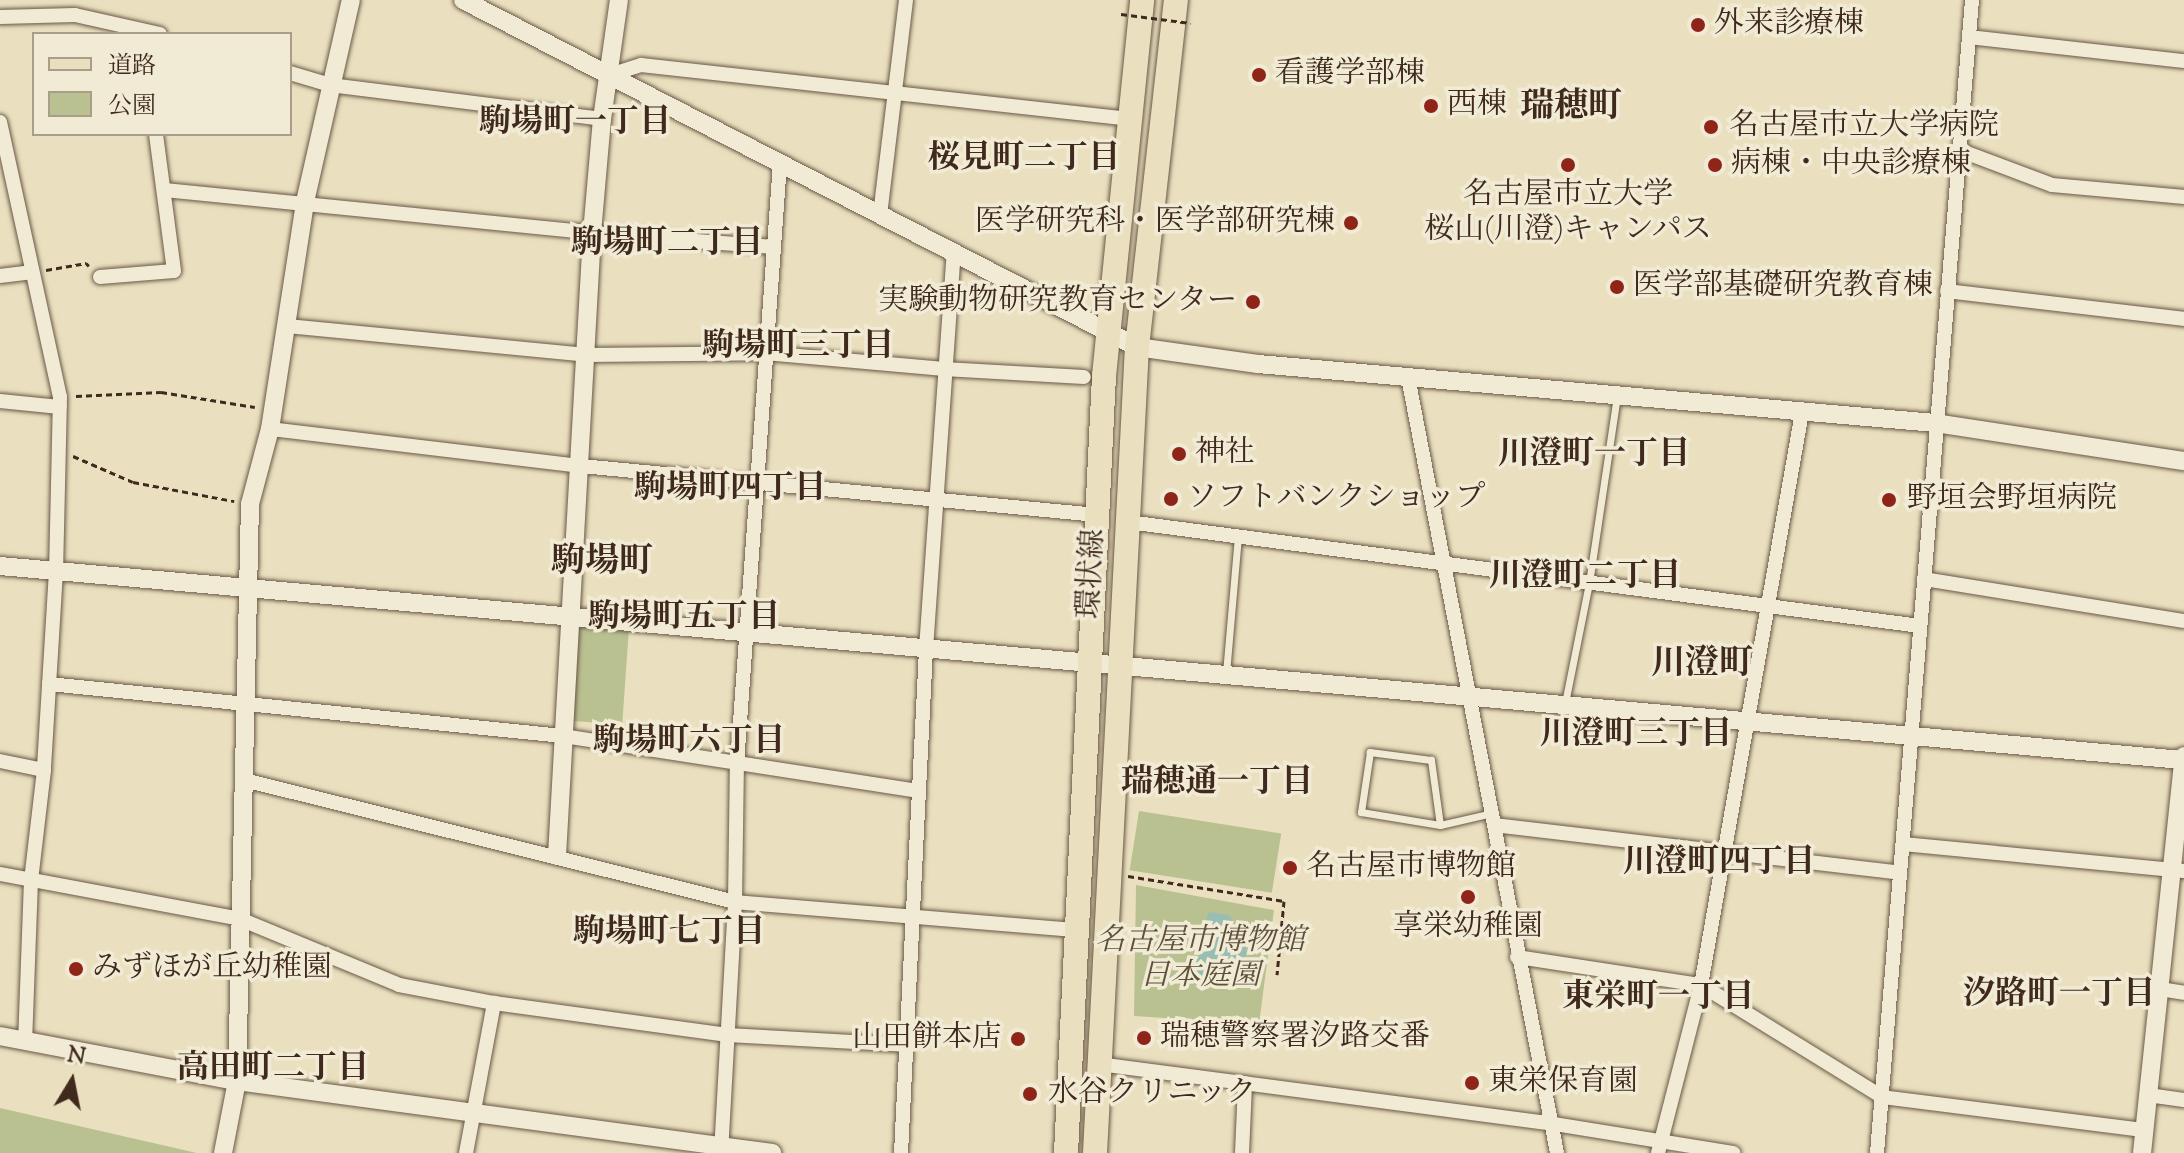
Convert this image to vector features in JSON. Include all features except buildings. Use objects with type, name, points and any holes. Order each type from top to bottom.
[{"type":"main road","name":"環状線","points":[[1066,1153],[1107,331],[1142,0]]},
{"type":"main road","name":"環状線","points":[[1095,1153],[1137,347],[1176,0]]},
{"type":"street","points":[[223,1153],[237,1081],[250,504],[270,429],[305,202],[351,0]]},
{"type":"street","points":[[463,0],[1137,347],[1258,364],[1935,423],[2184,461]]},
{"type":"street","points":[[557,856],[592,233],[602,119],[619,0]]},
{"type":"street","points":[[880,215],[906,0]]},
{"type":"street","points":[[1877,1153],[1972,0]]},
{"type":"street","points":[[0,17],[76,8],[142,31]]},
{"type":"street","points":[[1969,37],[2184,61]]},
{"type":"street","points":[[607,76],[641,65],[1129,119]]},
{"type":"street","points":[[292,74],[330,85],[602,119]]},
{"type":"street","points":[[0,122],[60,402],[56,571],[44,770],[31,880],[25,1040]]},
{"type":"street","points":[[100,277],[174,271],[156,136]]},
{"type":"street","points":[[1959,150],[2052,185],[2184,197]]},
{"type":"street","points":[[721,1150],[735,902],[737,764],[780,163]]},
{"type":"street","points":[[164,190],[592,233],[773,247]]},
{"type":"street","points":[[901,1153],[926,649],[954,253]]},
{"type":"street","points":[[0,276],[31,272]]},
{"type":"street","points":[[1947,291],[2184,319]]},
{"type":"street","points":[[287,326],[587,355],[765,353],[944,369],[1084,377]]},
{"type":"street","points":[[1408,377],[1557,1153]]},
{"type":"street","points":[[0,401],[60,402]]},
{"type":"street","points":[[1659,1147],[1701,985],[1802,412]]},
{"type":"street","points":[[270,429],[581,466],[755,480],[1097,515]]},
{"type":"street","points":[[1128,522],[1920,626]]},
{"type":"street","points":[[0,566],[572,619],[1226,673],[2184,759],[2178,870],[2160,989],[2142,1153]]},
{"type":"street","points":[[1924,579],[2184,621]]},
{"type":"street","points":[[49,684],[563,736],[919,791]]},
{"type":"street","points":[[0,761],[44,770]]},
{"type":"street","points":[[244,780],[735,902],[1077,930]]},
{"type":"street","points":[[1493,819],[1725,853],[1900,873]]},
{"type":"street","points":[[1903,844],[2178,870]]},
{"type":"street","points":[[0,874],[240,919],[399,985],[494,1003],[728,1035],[905,1045]]},
{"type":"street","points":[[1517,957],[1701,985],[1882,1097],[2144,1130]]},
{"type":"street","points":[[2160,989],[2184,993]]},
{"type":"street","points":[[466,1153],[494,1003]]},
{"type":"street","points":[[0,1036],[237,1081],[474,1112],[721,1150],[772,1153]]},
{"type":"street","points":[[1099,1064],[1551,1124],[1659,1147],[1734,1153]]},
{"type":"street","points":[[1242,1153],[1245,1083]]},
{"type":"street","points":[[2148,1095],[2184,1100]]},
{"type":"lane","points":[[1565,705],[1589,583],[1617,396]]},
{"type":"lane","points":[[1226,673],[1238,536]]},
{"type":"lane","points":[[1440,825],[1431,760],[1370,752],[1361,812],[1440,825],[1493,819]]},
{"type":"path","points":[[1121,14],[1190,23]]},
{"type":"path","points":[[31,272],[86,263],[100,277]]},
{"type":"path","points":[[60,402],[161,392],[273,410]]},
{"type":"path","points":[[57,454],[77,456],[133,482],[250,504]]},
{"type":"path","points":[[1128,876],[1284,901],[1277,975]]},
{"type":"green space","points":[[575,626],[629,630],[622,725],[568,721]]},
{"type":"green space","points":[[1139,811],[1281,834],[1272,893],[1130,870]]},
{"type":"green space","name":"名古屋市博物館 日本庭園","points":[[1136,885],[1274,910],[1259,1024],[1134,1016]]},
{"type":"green space","points":[[0,1108],[197,1153],[0,1153]]},
{"type":"water","points":[[1209,912],[1229,915],[1246,942],[1247,953],[1241,965],[1226,974],[1218,985],[1198,979],[1197,960],[1206,940],[1202,931]]},
{"type":"waterway","points":[[1164,982],[1180,973],[1204,969]]},
{"type":"place","name":"外来診療棟","points":[[1698,25]]},
{"type":"place","name":"看護学部棟","points":[[1259,75]]},
{"type":"place","name":"西棟","points":[[1431,106]]},
{"type":"place","name":"名古屋市立大学病院","points":[[1711,127]]},
{"type":"place","name":"名古屋市立大学 桜山(川澄)キャンパス","points":[[1568,165]]},
{"type":"place","name":"病棟・中央診療棟","points":[[1715,165]]},
{"type":"place","name":"医学研究科・医学部研究棟","points":[[1351,223]]},
{"type":"place","name":"医学部基礎研究教育棟","points":[[1617,287]]},
{"type":"place","name":"実験動物研究教育センター","points":[[1253,302]]},
{"type":"place","name":"神社","points":[[1179,454]]},
{"type":"place","name":"ソフトバンクショップ","points":[[1171,499]]},
{"type":"place","name":"野垣会野垣病院","points":[[1889,500]]},
{"type":"place","name":"名古屋市博物館","points":[[1290,868]]},
{"type":"place","name":"享栄幼稚園","points":[[1468,897]]},
{"type":"place","name":"みずほが丘幼稚園","points":[[76,969]]},
{"type":"place","name":"瑞穂警察署汐路交番","points":[[1144,1038]]},
{"type":"place","name":"山田餅本店","points":[[1018,1039]]},
{"type":"place","name":"東栄保育園","points":[[1472,1083]]},
{"type":"place","name":"水谷クリニック","points":[[1030,1094]]},
{"type":"district","name":"瑞穂町","points":[[1571,108]]},
{"type":"district","name":"駒場町一丁目","points":[[575,123]]},
{"type":"district","name":"桜見町二丁目","points":[[1024,159]]},
{"type":"district","name":"駒場町二丁目","points":[[667,244]]},
{"type":"district","name":"駒場町三丁目","points":[[798,347]]},
{"type":"district","name":"川澄町一丁目","points":[[1594,455]]},
{"type":"district","name":"駒場町四丁目","points":[[730,489]]},
{"type":"district","name":"駒場町","points":[[602,563]]},
{"type":"district","name":"川澄町二丁目","points":[[1585,577]]},
{"type":"district","name":"駒場町五丁目","points":[[684,618]]},
{"type":"district","name":"川澄町","points":[[1702,665]]},
{"type":"district","name":"川澄町三丁目","points":[[1636,735]]},
{"type":"district","name":"駒場町六丁目","points":[[689,742]]},
{"type":"district","name":"瑞穂通一丁目","points":[[1217,783]]},
{"type":"district","name":"川澄町四丁目","points":[[1719,863]]},
{"type":"district","name":"駒場町七丁目","points":[[669,933]]},
{"type":"district","name":"汐路町一丁目","points":[[2059,995]]},
{"type":"district","name":"東栄町一丁目","points":[[1658,998]]},
{"type":"district","name":"高田町二丁目","points":[[273,1069]]}]
